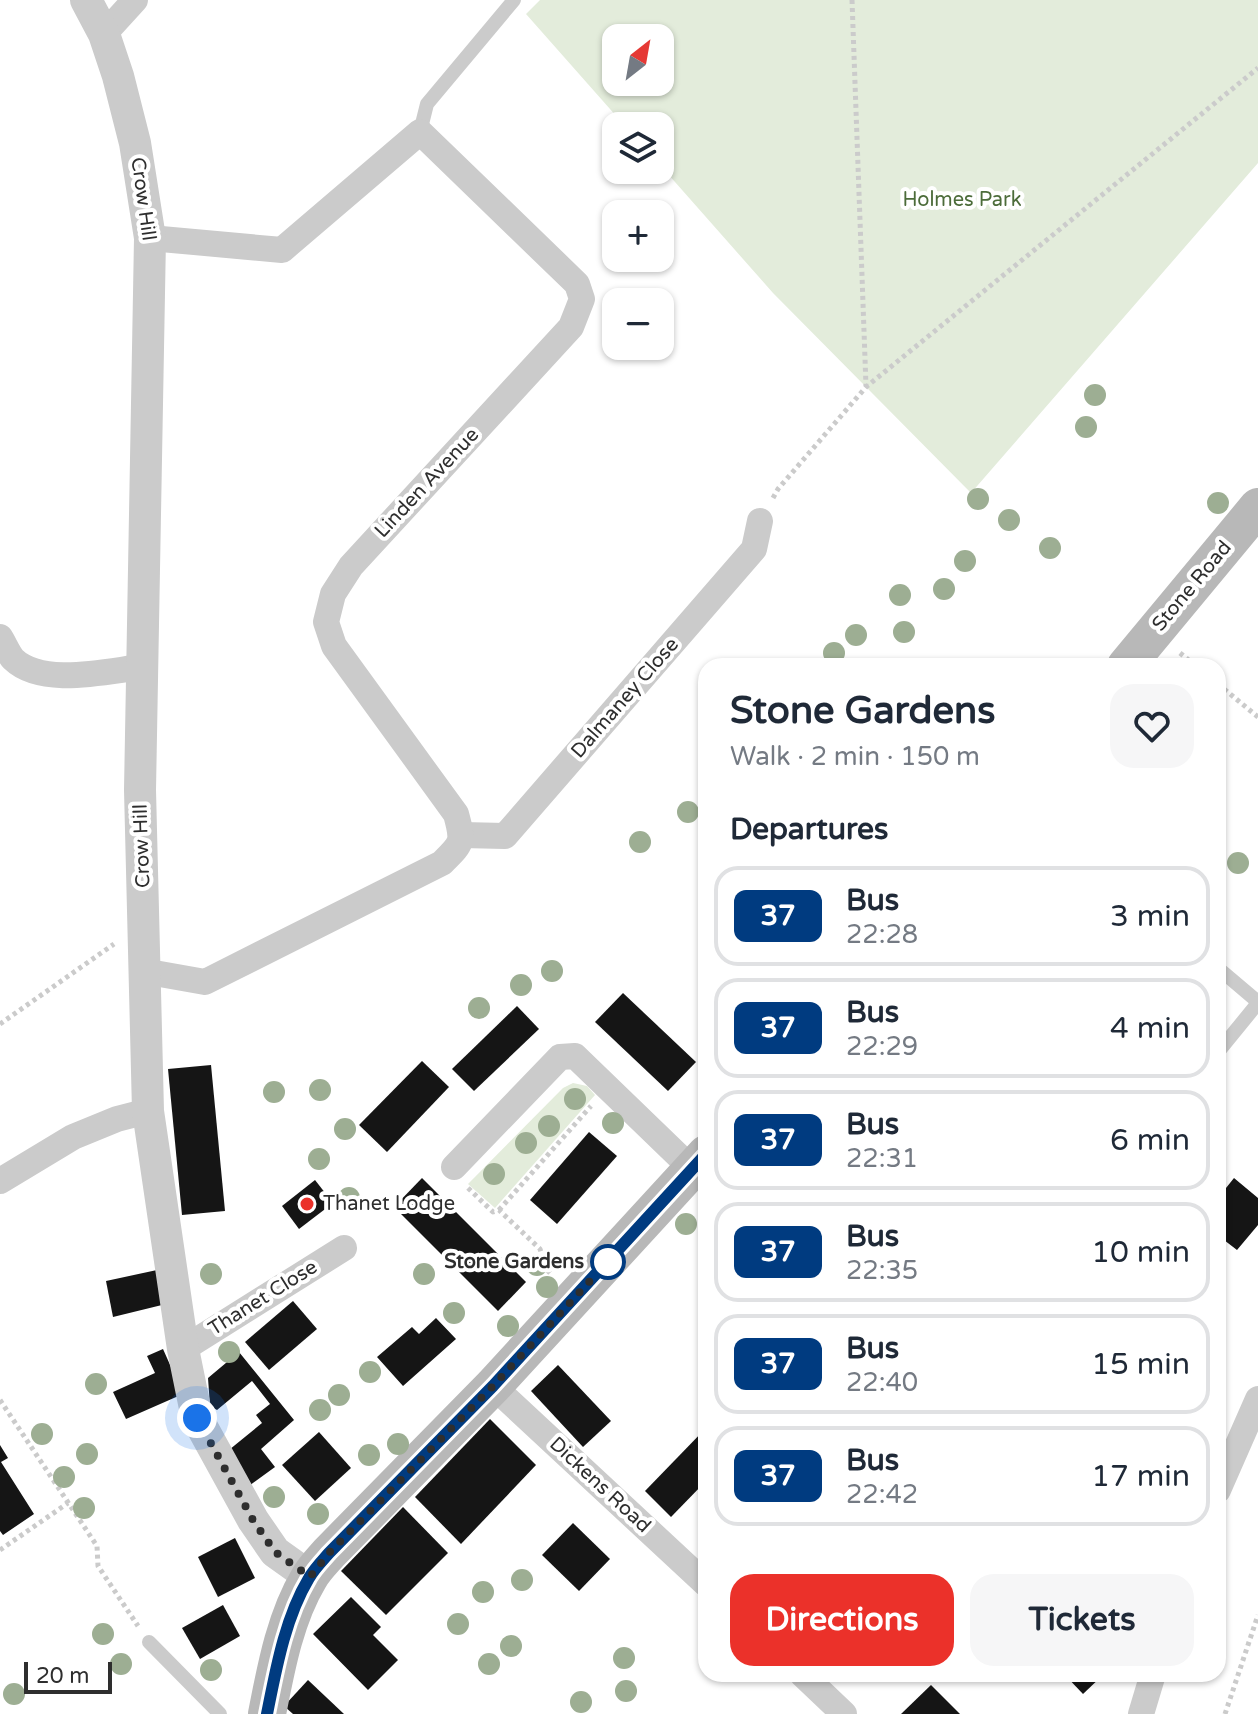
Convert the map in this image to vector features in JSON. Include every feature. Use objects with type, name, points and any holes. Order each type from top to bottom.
[{"type":"main road","name":"Stone Road","points":[[1133,658],[1258,507]]},
{"type":"main road","points":[[267,1714],[281,1651],[310,1577],[329,1553],[493,1386],[698,1162]]},
{"type":"street","name":"Crow Hill","points":[[86,0],[104,34],[118,76],[135,143],[150,238],[140,790],[148,1111],[183,1349],[197,1418],[253,1520],[275,1552],[310,1577]]},
{"type":"street","points":[[104,34],[135,0]]},
{"type":"street","points":[[150,238],[282,250],[420,132]]},
{"type":"street","name":"Linden Avenue","points":[[420,132],[577,284],[582,299],[571,327],[351,566],[333,594],[326,622],[334,646],[456,814],[462,835]]},
{"type":"street","name":"Dalmaney Close","points":[[462,835],[505,836],[754,549],[760,521]]},
{"type":"street","points":[[0,637],[13,658],[36,672],[62,676],[142,667]]},
{"type":"street","points":[[143,971],[205,982],[442,863],[456,849],[462,835]]},
{"type":"street","points":[[454,1167],[560,1057],[575,1056],[607,1088],[698,1160]]},
{"type":"street","points":[[3,1191],[73,1137],[117,1119],[148,1111]]},
{"type":"street","name":"Thanet Close","points":[[183,1349],[344,1248]]},
{"type":"street","name":"Dickens Road","points":[[493,1386],[698,1570]]},
{"type":"street","points":[[1226,1472],[1258,1399]]},
{"type":"street","points":[[810,1682],[844,1714]]},
{"type":"street","points":[[1141,1714],[1151,1682]]},
{"type":"lane","points":[[420,132],[427,104],[514,0]]},
{"type":"lane","points":[[1226,975],[1258,1002],[1226,1042]]},
{"type":"lane","points":[[149,1642],[220,1714]]},
{"type":"path","points":[[852,0],[866,387]]},
{"type":"path","points":[[760,521],[778,489],[866,387],[1258,68]]},
{"type":"path","points":[[1226,691],[1258,717]]},
{"type":"path","points":[[0,1024],[144,923]]},
{"type":"path","points":[[454,1167],[464,1184],[493,1212],[499,1210],[607,1088]]},
{"type":"path","points":[[499,1210],[540,1249],[547,1270],[553,1276]]},
{"type":"path","points":[[0,1400],[97,1546],[98,1566],[149,1642]]},
{"type":"path","points":[[0,1550],[68,1503]]},
{"type":"path","points":[[1225,1714],[1258,1615]]},
{"type":"green space","name":"Holmes Park","points":[[540,0],[1258,0],[1258,163],[971,493],[773,293],[674,181],[674,112],[613,112],[526,14]]},
{"type":"green space","points":[[573,1083],[587,1086],[595,1095],[495,1208],[468,1184],[563,1088]]},
{"type":"building","points":[[623,993],[696,1062],[668,1091],[595,1022]]},
{"type":"building","points":[[517,1006],[539,1029],[474,1091],[452,1069]]},
{"type":"building","points":[[422,1061],[449,1087],[387,1152],[359,1125]]},
{"type":"building","points":[[211,1065],[225,1211],[182,1215],[168,1069]]},
{"type":"building","points":[[589,1132],[617,1156],[557,1224],[530,1200]]},
{"type":"building","points":[[422,1178],[526,1282],[498,1311],[394,1207]]},
{"type":"building","points":[[1234,1178],[1258,1198],[1258,1225],[1237,1250],[1226,1242],[1226,1188]]},
{"type":"building","name":"Thanet Lodge","points":[[315,1180],[333,1203],[299,1229],[282,1206]]},
{"type":"building","points":[[157,1270],[166,1304],[113,1317],[106,1281]]},
{"type":"building","points":[[293,1301],[317,1329],[269,1370],[245,1342]]},
{"type":"building","points":[[436,1318],[456,1339],[403,1386],[377,1357],[412,1327],[419,1334]]},
{"type":"building","points":[[163,1349],[183,1394],[126,1419],[113,1392],[155,1373],[147,1356]]},
{"type":"building","points":[[239,1352],[294,1420],[261,1449],[275,1467],[242,1491],[224,1454],[262,1423],[256,1415],[270,1404],[252,1381],[217,1410],[210,1406],[208,1378]]},
{"type":"building","points":[[558,1365],[611,1421],[583,1447],[531,1391]]},
{"type":"building","points":[[490,1419],[536,1465],[461,1544],[415,1497]]},
{"type":"building","points":[[319,1432],[351,1468],[315,1501],[282,1465]]},
{"type":"building","points":[[698,1436],[698,1489],[671,1517],[645,1491]]},
{"type":"building","points":[[0,1445],[8,1458],[1,1462],[34,1514],[3,1535],[0,1531]]},
{"type":"building","points":[[403,1507],[448,1553],[386,1615],[341,1571]]},
{"type":"building","points":[[573,1523],[610,1559],[579,1591],[542,1555]]},
{"type":"building","points":[[235,1538],[255,1578],[218,1597],[198,1557]]},
{"type":"building","points":[[351,1597],[381,1627],[373,1635],[398,1660],[368,1690],[313,1634]]},
{"type":"building","points":[[223,1605],[240,1636],[200,1659],[182,1628]]},
{"type":"building","points":[[308,1680],[344,1714],[293,1714],[284,1706]]},
{"type":"building","points":[[1072,1682],[1096,1682],[1083,1694]]},
{"type":"building","points":[[931,1685],[960,1714],[901,1714]]},
{"type":"bus line","name":"37","points":[[267,1714],[277,1664],[293,1614],[310,1577],[329,1553],[555,1320],[698,1163]]},
{"type":"place","name":"Thanet Lodge","points":[[307,1204]]},
{"type":"place","name":"Stone Gardens","points":[[608,1262]]},
{"type":"route","points":[[197,1418],[253,1520],[275,1552],[310,1577],[329,1553],[493,1386],[614,1255],[608,1262]]}]
